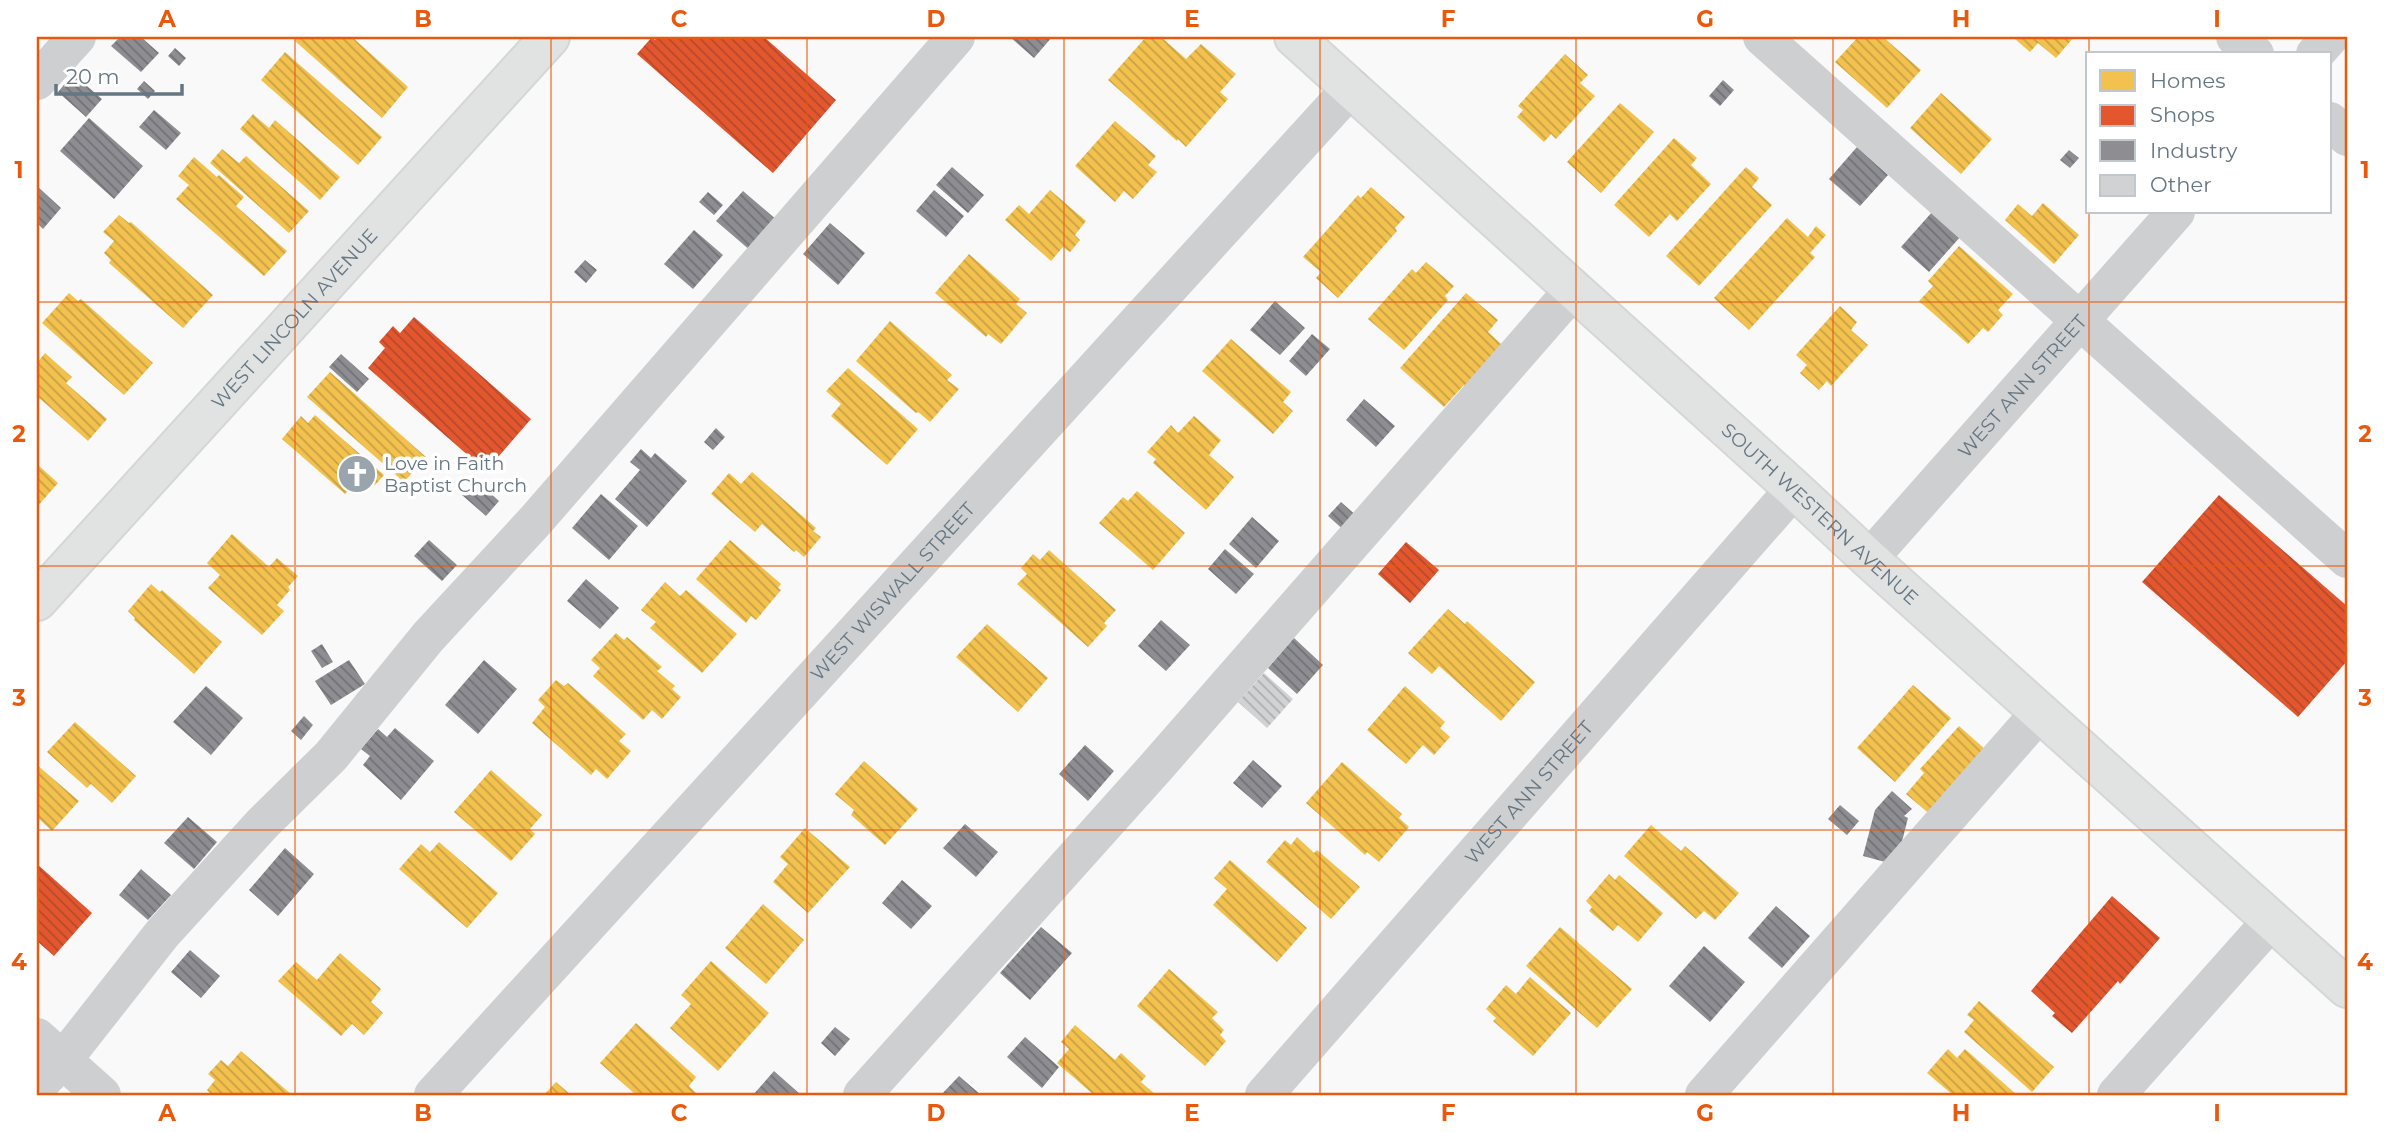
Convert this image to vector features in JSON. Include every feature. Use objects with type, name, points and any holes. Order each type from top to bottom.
[{"type":"main road","name":"WEST LINCOLN AVENUE","points":[[37,601],[550,37]]},
{"type":"main road","name":"SOUTH WESTERN AVENUE","points":[[1294,37],[1868,559],[2347,988]]},
{"type":"street","points":[[37,81],[77,37]]},
{"type":"street","points":[[102,1095],[45,1061],[262,824],[331,756],[428,637],[545,510],[956,37]]},
{"type":"street","points":[[1762,37],[2347,559]]},
{"type":"street","points":[[2235,37],[2253,52]]},
{"type":"street","points":[[2317,52],[2330,37]]},
{"type":"street","name":"WEST WISWALL STREET","points":[[433,1095],[1352,87]]},
{"type":"street","points":[[2332,123],[2347,137]]},
{"type":"street","name":"WEST ANN STREET","points":[[1868,559],[2174,214]]},
{"type":"street","points":[[862,1095],[1157,766],[1574,289]]},
{"type":"street","name":"WEST ANN STREET","points":[[1264,1095],[1794,489]]},
{"type":"street","points":[[1704,1095],[2040,712]]},
{"type":"street","points":[[2116,1095],[2272,920]]},
{"type":"building: Homes","points":[[298,37],[352,37],[408,87],[382,118],[295,41]]},
{"type":"building: Homes","points":[[1146,37],[1161,37],[1186,59],[1201,44],[1236,74],[1220,92],[1228,99],[1186,147],[1108,80]]},
{"type":"building: Homes","points":[[1858,37],[1883,37],[1921,70],[1887,108],[1835,62]]},
{"type":"building: Homes","points":[[2074,37],[2056,58],[2038,43],[2030,52],[2015,39]]},
{"type":"building: Homes","points":[[285,52],[382,137],[358,165],[261,80]]},
{"type":"building: Homes","points":[[1565,54],[1588,75],[1580,83],[1595,96],[1556,139],[1551,134],[1544,142],[1517,117],[1523,110],[1518,106]]},
{"type":"building: Homes","points":[[1941,93],[1992,139],[1961,174],[1910,128]]},
{"type":"building: Homes","points":[[1620,103],[1654,132],[1601,193],[1567,162]]},
{"type":"building: Homes","points":[[253,114],[269,128],[275,120],[340,177],[320,200],[240,129]]},
{"type":"building: Homes","points":[[1115,121],[1156,156],[1148,165],[1157,172],[1133,199],[1124,191],[1115,202],[1075,166]]},
{"type":"building: Homes","points":[[1674,138],[1697,158],[1691,165],[1711,184],[1677,221],[1670,214],[1649,237],[1614,205]]},
{"type":"building: Homes","points":[[222,149],[239,163],[246,156],[309,211],[289,233],[210,163]]},
{"type":"building: Homes","points":[[194,157],[244,197],[236,206],[287,251],[264,276],[176,199],[189,185],[178,176]]},
{"type":"building: Homes","points":[[1746,167],[1759,178],[1752,187],[1772,205],[1699,286],[1666,256]]},
{"type":"building: Homes","points":[[1371,187],[1405,217],[1395,228],[1397,231],[1338,298],[1316,278],[1321,272],[1303,257],[1358,195],[1361,198]]},
{"type":"building: Homes","points":[[1050,190],[1086,221],[1075,235],[1080,240],[1070,252],[1063,247],[1051,261],[1005,220],[1019,205],[1029,214]]},
{"type":"building: Homes","points":[[2043,203],[2079,235],[2054,264],[2005,220],[2018,204],[2032,216]]},
{"type":"building: Homes","points":[[119,215],[131,222],[213,295],[183,328],[109,263],[111,260],[104,253],[114,241],[103,232]]},
{"type":"building: Homes","points":[[1787,218],[1808,237],[1816,226],[1826,235],[1810,253],[1815,257],[1749,330],[1714,298]]},
{"type":"building: Homes","points":[[1959,246],[2013,294],[1998,310],[2003,315],[1988,332],[1983,328],[1968,344],[1919,301],[1933,286],[1928,281]]},
{"type":"building: Homes","points":[[969,254],[1020,299],[1016,304],[1027,313],[1001,344],[988,334],[986,337],[935,293]]},
{"type":"building: Homes","points":[[1426,262],[1454,286],[1445,296],[1448,300],[1404,350],[1368,319],[1412,269],[1416,273]]},
{"type":"building: Homes","points":[[69,293],[78,301],[81,299],[153,363],[124,395],[42,323]]},
{"type":"building: Homes","points":[[1466,293],[1498,320],[1488,332],[1501,344],[1466,388],[1464,385],[1444,407],[1400,368]]},
{"type":"building: Homes","points":[[1840,306],[1857,322],[1851,330],[1868,345],[1831,386],[1827,381],[1819,390],[1800,373],[1807,365],[1796,355]]},
{"type":"building: Homes","points":[[890,321],[952,375],[947,380],[959,389],[930,422],[856,361]]},
{"type":"building: Homes","points":[[1231,339],[1291,392],[1283,402],[1293,411],[1273,434],[1202,371]]},
{"type":"building: Homes","points":[[45,353],[72,377],[66,383],[107,419],[88,441],[37,396],[37,363]]},
{"type":"building: Homes","points":[[848,368],[918,429],[887,465],[831,416],[841,404],[826,391]]},
{"type":"building: Homes","points":[[330,372],[426,457],[404,482],[307,397]]},
{"type":"building: Homes","points":[[315,415],[384,475],[375,485],[362,474],[345,494],[282,439],[301,416],[308,423]]},
{"type":"building: Homes","points":[[1194,416],[1221,440],[1209,455],[1234,477],[1206,510],[1153,463],[1156,459],[1147,452],[1171,425],[1178,433]]},
{"type":"building: Homes","points":[[37,464],[58,483],[37,507]]},
{"type":"building: Homes","points":[[752,472],[816,528],[813,531],[821,537],[804,557],[796,550],[794,552],[762,524],[755,532],[711,494],[729,473],[741,484]]},
{"type":"building: Homes","points":[[1137,491],[1185,533],[1153,570],[1099,523],[1123,497],[1128,501]]},
{"type":"building: Homes","points":[[232,534],[269,567],[277,558],[298,576],[277,605],[284,611],[262,635],[208,588],[220,575],[207,563]]},
{"type":"building: Homes","points":[[730,540],[781,584],[778,588],[781,590],[756,620],[751,616],[746,623],[696,579]]},
{"type":"building: Homes","points":[[1049,550],[1116,610],[1104,623],[1107,626],[1088,647],[1017,584],[1027,574],[1021,568],[1033,554],[1040,560]]},
{"type":"building: Homes","points":[[665,582],[680,596],[686,590],[737,634],[702,673],[650,628],[656,622],[641,610]]},
{"type":"building: Homes","points":[[151,584],[160,592],[162,590],[222,642],[194,674],[134,620],[128,611]]},
{"type":"building: Homes","points":[[1448,609],[1465,624],[1467,621],[1535,682],[1501,721],[1439,666],[1432,674],[1408,653]]},
{"type":"building: Homes","points":[[987,624],[1048,678],[1018,712],[956,657]]},
{"type":"building: Homes","points":[[616,633],[624,640],[627,637],[662,667],[657,671],[675,686],[672,689],[681,697],[662,719],[652,710],[643,720],[593,676],[600,668],[591,660]]},
{"type":"building: Homes","points":[[556,680],[564,686],[568,683],[626,734],[619,741],[631,751],[607,779],[596,769],[591,775],[532,723],[545,707],[538,700]]},
{"type":"building: Homes","points":[[1913,685],[1951,718],[1895,782],[1857,748]]},
{"type":"building: Homes","points":[[1405,686],[1445,722],[1440,728],[1450,737],[1434,755],[1423,745],[1406,764],[1367,730]]},
{"type":"building: Homes","points":[[75,722],[136,776],[112,803],[91,784],[87,788],[47,752]]},
{"type":"building: Homes","points":[[1959,726],[1995,758],[1938,821],[1906,794],[1924,773],[1920,769]]},
{"type":"building: Homes","points":[[864,761],[918,809],[885,845],[851,815],[854,810],[835,794]]},
{"type":"building: Homes","points":[[1342,762],[1402,814],[1399,818],[1409,827],[1379,862],[1367,852],[1365,855],[1306,803]]},
{"type":"building: Homes","points":[[37,765],[79,801],[52,831],[37,817]]},
{"type":"building: Homes","points":[[491,770],[542,815],[530,829],[535,834],[511,861],[454,812]]},
{"type":"building: Homes","points":[[1651,825],[1681,851],[1685,846],[1739,893],[1715,920],[1704,911],[1696,919],[1624,856]]},
{"type":"building: Homes","points":[[805,828],[850,867],[808,913],[773,882],[788,864],[780,857]]},
{"type":"building: Homes","points":[[1297,837],[1314,853],[1317,850],[1360,887],[1331,919],[1266,862],[1285,840],[1291,845]]},
{"type":"building: Homes","points":[[439,842],[498,893],[467,928],[399,869],[421,844],[430,852]]},
{"type":"building: Homes","points":[[1230,860],[1307,928],[1277,962],[1213,905],[1227,889],[1214,878]]},
{"type":"building: Homes","points":[[1609,874],[1615,880],[1619,875],[1663,913],[1638,942],[1618,925],[1613,931],[1589,911],[1592,907],[1586,901]]},
{"type":"building: Homes","points":[[763,904],[804,940],[766,984],[725,948]]},
{"type":"building: Homes","points":[[1560,927],[1632,989],[1597,1028],[1526,966]]},
{"type":"building: Homes","points":[[340,953],[381,989],[371,1002],[383,1013],[364,1035],[352,1024],[341,1036],[278,981],[296,962],[317,980]]},
{"type":"building: Homes","points":[[711,961],[769,1013],[718,1071],[670,1028],[691,1004],[681,995]]},
{"type":"building: Homes","points":[[1169,969],[1218,1012],[1212,1018],[1224,1030],[1220,1035],[1226,1041],[1205,1066],[1137,1006]]},
{"type":"building: Homes","points":[[1530,977],[1571,1013],[1533,1056],[1493,1021],[1496,1018],[1486,1009],[1506,985],[1516,994]]},
{"type":"building: Homes","points":[[1979,1001],[2054,1067],[2032,1092],[1964,1032],[1974,1020],[1967,1015]]},
{"type":"building: Homes","points":[[636,1023],[696,1077],[689,1086],[698,1095],[636,1095],[600,1063]]},
{"type":"building: Homes","points":[[1075,1025],[1115,1060],[1121,1053],[1146,1076],[1141,1082],[1156,1095],[1094,1095],[1057,1063],[1069,1049],[1061,1042]]},
{"type":"building: Homes","points":[[1948,1049],[1957,1058],[1965,1049],[2017,1095],[1953,1095],[1927,1073]]},
{"type":"building: Homes","points":[[241,1051],[292,1095],[212,1095],[207,1090],[215,1080],[208,1074],[221,1060],[228,1066]]},
{"type":"building: Homes","points":[[556,1082],[571,1095],[544,1095]]},
{"type":"building: Shops","points":[[652,37],[655,40],[657,37],[764,37],[836,100],[773,173],[637,54]]},
{"type":"building: Shops","points":[[414,317],[531,419],[486,471],[368,368],[385,348],[379,342],[393,326],[400,333]]},
{"type":"building: Shops","points":[[2219,495],[2347,606],[2347,661],[2298,717],[2142,582]]},
{"type":"building: Shops","points":[[1406,542],[1439,570],[1410,603],[1378,574]]},
{"type":"building: Shops","points":[[37,864],[92,913],[54,956],[37,941]]},
{"type":"building: Shops","points":[[2112,896],[2160,938],[2072,1033],[2052,1016],[2055,1013],[2031,991]]},
{"type":"building: Industry","points":[[120,37],[141,37],[159,53],[141,72],[111,46]]},
{"type":"building: Industry","points":[[1010,37],[1052,37],[1034,58]]},
{"type":"building: Industry","points":[[175,48],[186,58],[179,66],[168,56]]},
{"type":"building: Industry","points":[[73,74],[102,99],[86,117],[58,92]]},
{"type":"building: Industry","points":[[1723,80],[1734,90],[1720,106],[1709,96]]},
{"type":"building: Industry","points":[[144,81],[155,91],[148,99],[137,89]]},
{"type":"building: Industry","points":[[154,110],[181,133],[166,150],[139,127]]},
{"type":"building: Industry","points":[[89,118],[143,166],[114,199],[60,151]]},
{"type":"building: Industry","points":[[1857,147],[1888,175],[1860,206],[1829,179]]},
{"type":"building: Industry","points":[[2069,150],[2079,158],[2070,168],[2060,160]]},
{"type":"building: Industry","points":[[952,167],[984,195],[968,213],[936,185]]},
{"type":"building: Industry","points":[[37,186],[61,208],[43,229],[37,223]]},
{"type":"building: Industry","points":[[934,190],[964,216],[946,237],[916,211]]},
{"type":"building: Industry","points":[[743,191],[778,221],[751,251],[716,221]]},
{"type":"building: Industry","points":[[708,192],[723,205],[714,215],[699,202]]},
{"type":"building: Industry","points":[[1933,211],[1961,236],[1929,272],[1901,247]]},
{"type":"building: Industry","points":[[830,223],[865,253],[838,285],[803,254]]},
{"type":"building: Industry","points":[[694,230],[723,255],[693,289],[664,264]]},
{"type":"building: Industry","points":[[585,260],[597,270],[586,283],[574,272]]},
{"type":"building: Industry","points":[[1275,301],[1305,328],[1280,355],[1250,330]]},
{"type":"building: Industry","points":[[1312,334],[1330,349],[1306,376],[1289,361]]},
{"type":"building: Industry","points":[[341,354],[369,379],[357,392],[329,367]]},
{"type":"building: Industry","points":[[1364,399],[1395,426],[1376,447],[1346,420]]},
{"type":"building: Industry","points":[[716,428],[725,437],[713,450],[704,442]]},
{"type":"building: Industry","points":[[641,449],[651,458],[655,453],[687,481],[647,527],[615,499],[640,470],[630,462]]},
{"type":"building: Industry","points":[[476,480],[499,501],[486,516],[462,495]]},
{"type":"building: Industry","points":[[601,494],[638,526],[609,560],[572,528]]},
{"type":"building: Industry","points":[[1341,502],[1359,518],[1346,532],[1328,516]]},
{"type":"building: Industry","points":[[1252,517],[1279,541],[1256,568],[1229,544]]},
{"type":"building: Industry","points":[[429,540],[457,565],[442,581],[414,556]]},
{"type":"building: Industry","points":[[1225,549],[1254,574],[1236,594],[1208,569]]},
{"type":"building: Industry","points":[[586,579],[619,608],[600,629],[567,601]]},
{"type":"building: Industry","points":[[1161,620],[1190,645],[1166,671],[1138,646]]},
{"type":"building: Industry","points":[[1294,638],[1323,665],[1297,694],[1268,668]]},
{"type":"building: Industry","points":[[322,644],[333,662],[322,668],[311,651]]},
{"type":"building: Industry","points":[[349,660],[365,684],[331,705],[315,681]]},
{"type":"building: Industry","points":[[484,660],[517,689],[478,734],[445,705]]},
{"type":"building: Industry","points":[[206,686],[243,718],[211,755],[173,722]]},
{"type":"building: Industry","points":[[304,716],[313,725],[301,740],[291,731]]},
{"type":"building: Industry","points":[[395,728],[434,761],[401,800],[363,765],[370,756],[361,749],[378,729],[387,737]]},
{"type":"building: Industry","points":[[1085,745],[1114,771],[1088,801],[1059,774]]},
{"type":"building: Industry","points":[[1253,760],[1282,786],[1262,808],[1233,783]]},
{"type":"building: Industry","points":[[1892,791],[1912,809],[1904,816],[1908,818],[1896,865],[1863,856],[1875,810]]},
{"type":"building: Industry","points":[[1840,805],[1859,821],[1847,835],[1828,819]]},
{"type":"building: Industry","points":[[188,817],[217,842],[194,869],[164,843]]},
{"type":"building: Industry","points":[[965,824],[998,852],[976,877],[943,848]]},
{"type":"building: Industry","points":[[285,848],[314,874],[278,916],[249,890]]},
{"type":"building: Industry","points":[[141,869],[171,895],[148,920],[119,895]]},
{"type":"building: Industry","points":[[902,880],[932,906],[911,929],[882,903]]},
{"type":"building: Industry","points":[[1776,906],[1810,936],[1782,968],[1748,938]]},
{"type":"building: Industry","points":[[1041,927],[1072,953],[1030,1000],[1000,973]]},
{"type":"building: Industry","points":[[1704,946],[1745,982],[1710,1022],[1669,986]]},
{"type":"building: Industry","points":[[190,950],[220,976],[201,998],[171,972]]},
{"type":"building: Industry","points":[[835,1027],[850,1039],[835,1056],[821,1043]]},
{"type":"building: Industry","points":[[1025,1037],[1059,1067],[1042,1088],[1007,1057]]},
{"type":"building: Industry","points":[[774,1071],[801,1095],[753,1095]]},
{"type":"building: Industry","points":[[959,1076],[981,1095],[941,1095]]},
{"type":"building: Other","points":[[1264,673],[1293,699],[1267,728],[1238,702]]},
{"type":"place","name":"Love in Faith Baptist Church","points":[[357,474]]}]
